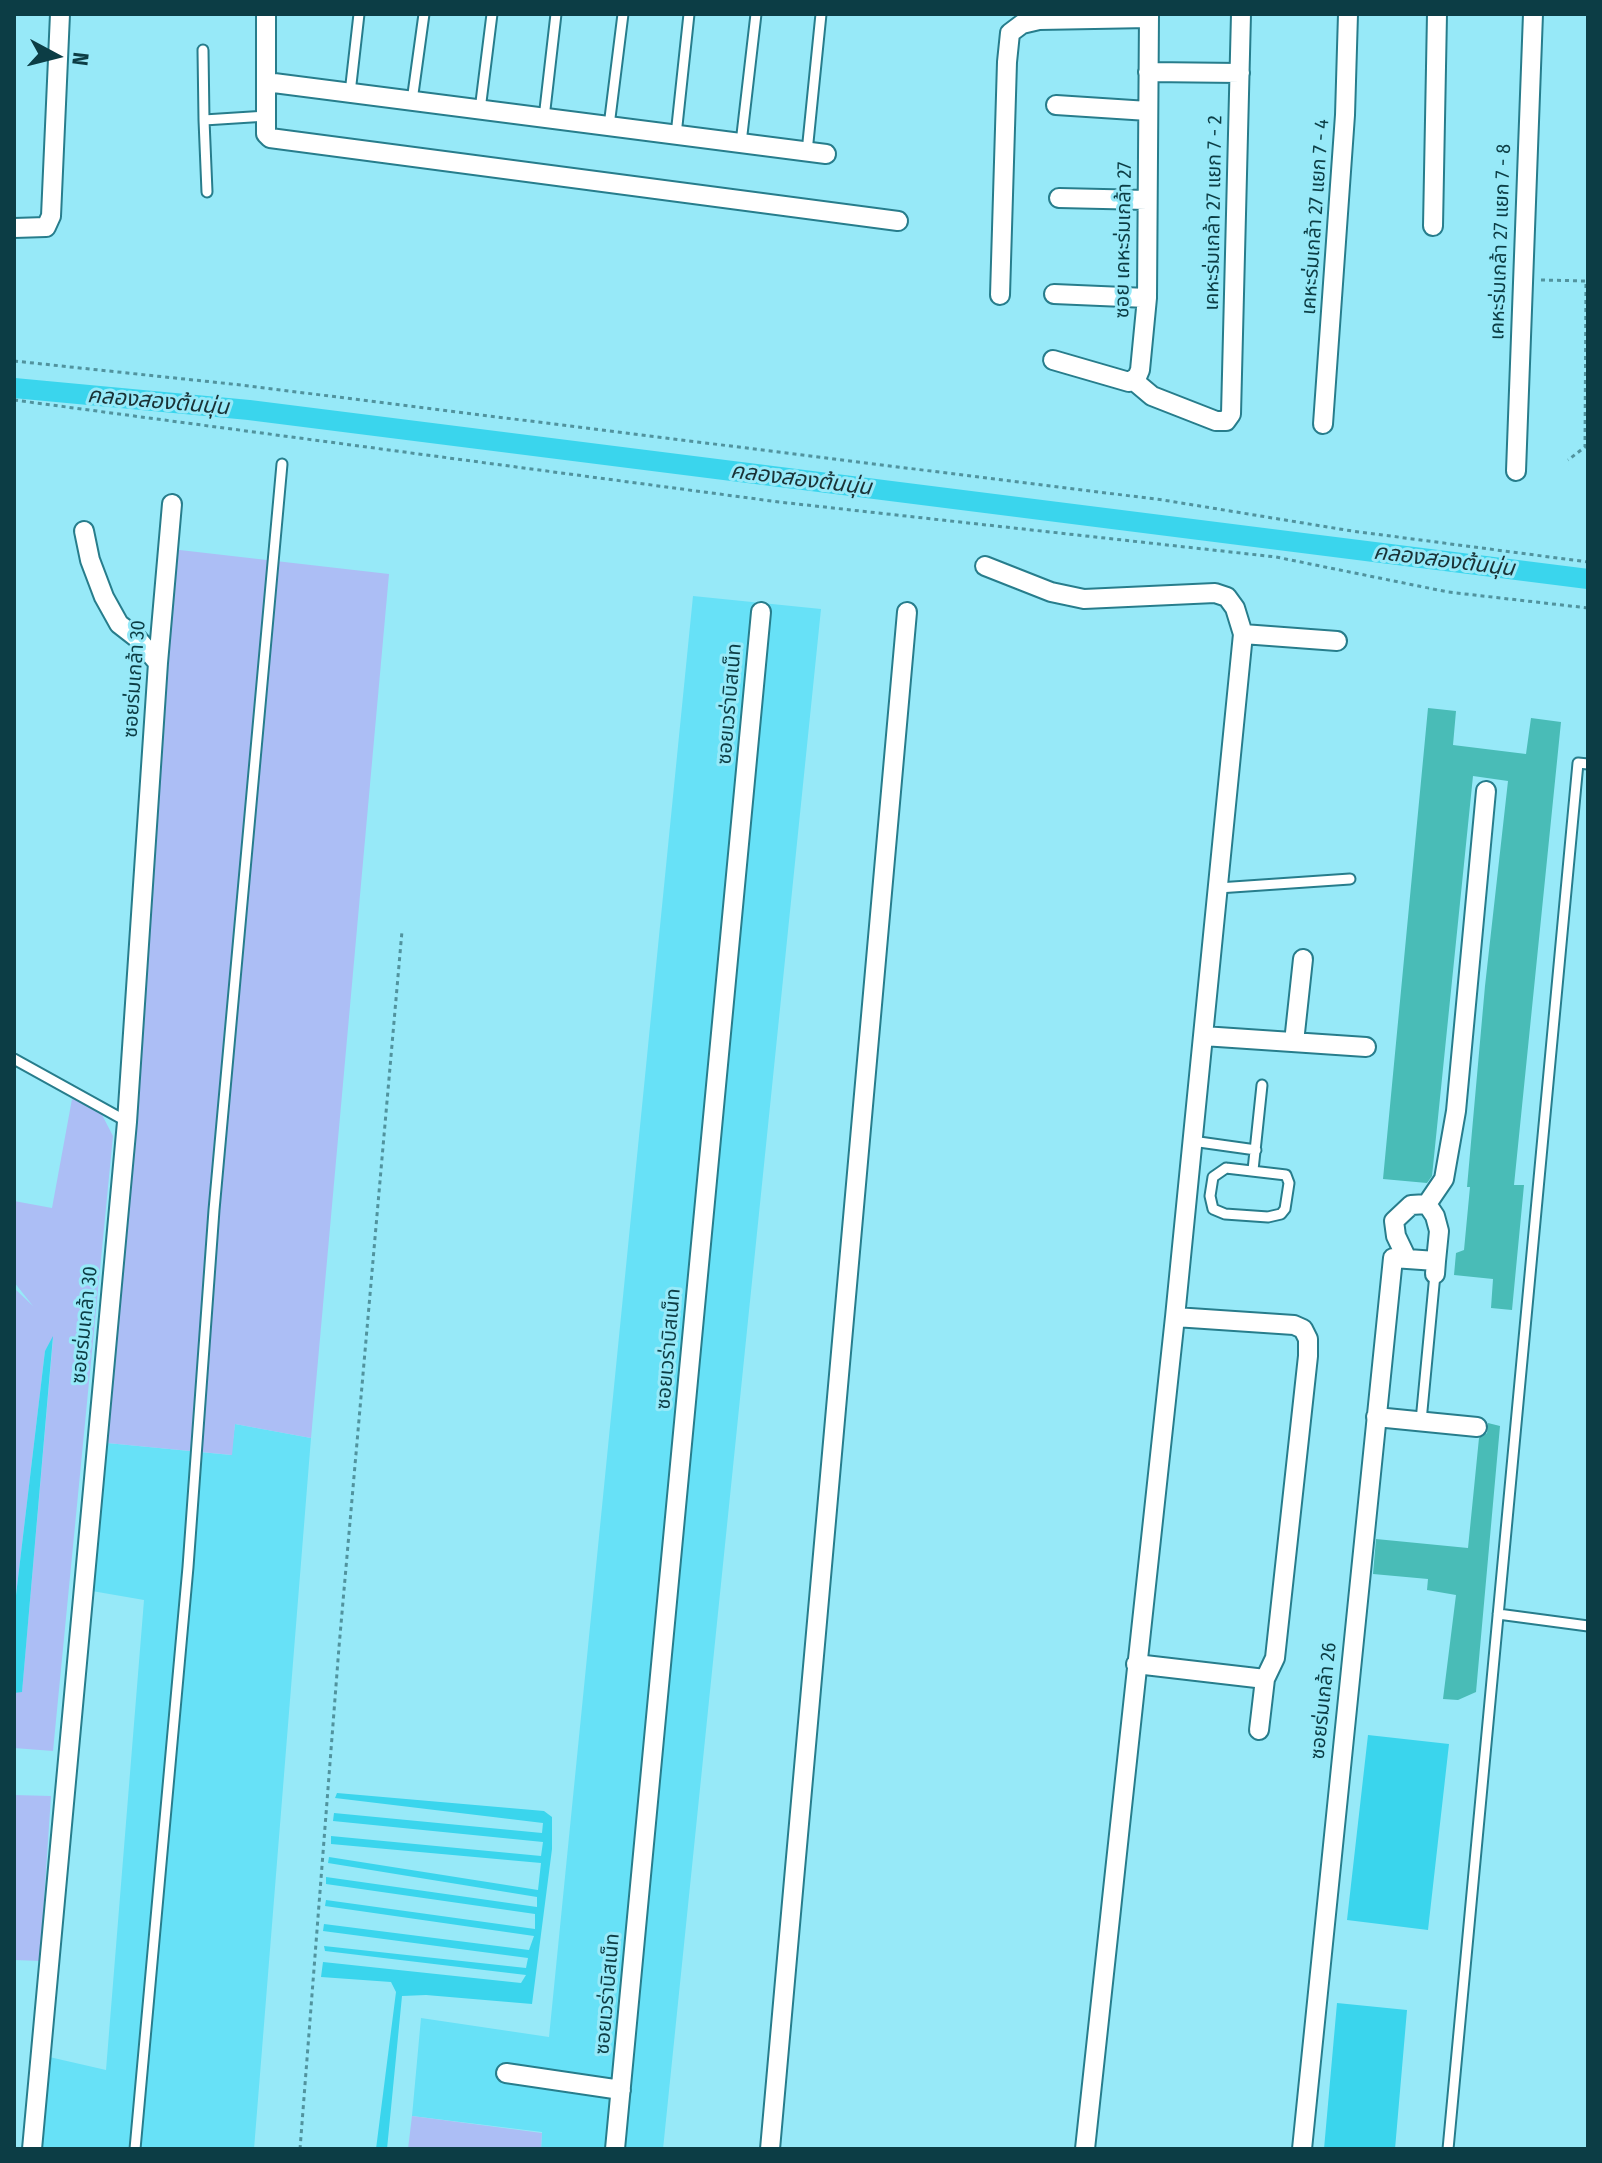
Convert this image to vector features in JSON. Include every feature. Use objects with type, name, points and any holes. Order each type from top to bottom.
[{"type":"street","points":[[14,228],[46,227],[51,216],[60,14]]},
{"type":"street","points":[[266,14],[266,134],[270,138],[898,221]]},
{"type":"street","name":"เคหะร่มเกล้า 27 แยก 7 - 2","points":[[1133,380],[1152,396],[1216,421],[1226,421],[1231,414],[1241,14]]},
{"type":"street","name":"เคหะร่มเกล้า 27 แยก 7 - 4","points":[[1323,424],[1345,115],[1348,14]]},
{"type":"street","points":[[1433,226],[1437,14]]},
{"type":"street","name":"เคหะร่มเกล้า 27 แยก 7 - 8","points":[[1516,471],[1533,14]]},
{"type":"street","points":[[1000,295],[1010,33],[1022,24],[1039,20],[1149,16]]},
{"type":"street","name":"ซอย เคหะร่มเกล้า 27","points":[[1133,380],[1142,361],[1147,298],[1149,16]]},
{"type":"street","points":[[1148,72],[1240,73]]},
{"type":"street","points":[[266,82],[817,153]]},
{"type":"street","points":[[1056,105],[1148,111]]},
{"type":"street","points":[[1059,198],[1147,200]]},
{"type":"street","points":[[1054,294],[1147,298]]},
{"type":"street","points":[[1053,360],[1133,380]]},
{"type":"street","name":"ซอยร่มเกล้า 30","points":[[32,2149],[127,1122],[158,663],[172,504]]},
{"type":"street","points":[[84,531],[90,560],[104,597],[119,624],[137,638],[158,663]]},
{"type":"street","points":[[985,566],[1051,592],[1084,599],[1215,593],[1227,597],[1235,608],[1243,634],[1175,1317],[1085,2149]]},
{"type":"street","name":"ซอยเวร่าบิสเน็ท","points":[[615,2149],[761,612]]},
{"type":"street","points":[[770,2149],[907,612]]},
{"type":"street","points":[[1243,634],[1337,641]]},
{"type":"street","points":[[1427,1204],[1444,1179],[1456,1111],[1486,791]]},
{"type":"street","points":[[1294,1042],[1303,959]]},
{"type":"street","points":[[1203,1036],[1366,1047]]},
{"type":"street","points":[[1427,1204],[1435,1216],[1439,1231],[1435,1268],[1400,1258],[1394,1221],[1411,1205],[1427,1204]]},
{"type":"street","name":"ซอยร่มเกล้า 26","points":[[1302,2149],[1376,1417],[1400,1258]]},
{"type":"street","points":[[1175,1317],[1294,1325],[1303,1329],[1308,1339],[1307,1372],[1275,1658],[1265,1679],[1259,1730]]},
{"type":"street","points":[[1376,1417],[1477,1427]]},
{"type":"street","points":[[1136,1664],[1265,1679]]},
{"type":"street","points":[[506,2073],[621,2090]]},
{"type":"lane","points":[[350,93],[359,14]]},
{"type":"lane","points":[[412,101],[424,14]]},
{"type":"lane","points":[[480,110],[492,14]]},
{"type":"lane","points":[[544,118],[556,14]]},
{"type":"lane","points":[[609,126],[623,14]]},
{"type":"lane","points":[[676,135],[689,14]]},
{"type":"lane","points":[[741,143],[756,14]]},
{"type":"lane","points":[[817,153],[821,14]]},
{"type":"lane","points":[[203,50],[207,192]]},
{"type":"lane","points":[[204,120],[267,116]]},
{"type":"lane","points":[[135,2149],[188,1567],[214,1210],[282,464]]},
{"type":"lane","points":[[1448,2149],[1578,763],[1588,764]]},
{"type":"lane","points":[[1218,888],[1350,879]]},
{"type":"lane","points":[[14,1059],[127,1122]]},
{"type":"lane","points":[[1253,1170],[1262,1085]]},
{"type":"lane","points":[[1192,1141],[1256,1150]]},
{"type":"lane","points":[[1226,1168],[1253,1170],[1280,1172],[1288,1177],[1285,1209],[1281,1214],[1268,1217],[1225,1214],[1213,1209],[1210,1196],[1213,1177],[1217,1172],[1226,1168]]},
{"type":"lane","points":[[1421,1421],[1435,1268]]},
{"type":"lane","points":[[1498,1614],[1588,1626]]},
{"type":"path","points":[[1522,280],[1586,281],[1585,447],[1568,460]]},
{"type":"path","points":[[14,361],[241,385],[1148,498],[1352,531],[1588,562]]},
{"type":"path","points":[[14,400],[779,502],[1276,557],[1448,592],[1588,608]]},
{"type":"path","points":[[300,2149],[339,1647],[402,931]]},
{"type":"shaded area","points":[[171,549],[389,574],[311,1438],[235,1424],[232,1455],[107,1443],[166,684]]},
{"type":"shaded area","points":[[693,596],[821,609],[663,2149],[541,2149],[542,2132],[412,2116],[421,2018],[549,2037]]},
{"type":"shaded area","points":[[72,1099],[98,1107],[113,1136],[53,1751],[14,1748],[14,1693],[22,1691],[53,1339],[45,1351],[14,1612],[14,1288],[33,1306],[14,1282],[14,1201],[52,1208]]},
{"type":"shaded area","points":[[53,1336],[22,1692],[14,1693],[14,1612],[45,1351]]},
{"type":"shaded area","points":[[235,1424],[311,1438],[254,2149],[37,2149],[45,2056],[106,2070],[144,1600],[92,1591],[107,1443],[231,1455]]},
{"type":"shaded area","points":[[1368,1735],[1449,1744],[1428,1930],[1347,1920]]},
{"type":"shaded area","points":[[337,1793],[544,1811],[552,1817],[552,1849],[532,2004],[426,1995],[402,1996],[387,2149],[376,2149],[396,1992],[391,1982],[321,1977],[323,1962],[521,1983],[526,1975],[325,1951],[324,1946],[526,1968],[528,1958],[323,1931],[324,1924],[529,1950],[534,1936],[325,1906],[326,1900],[535,1929],[535,1914],[326,1884],[326,1877],[537,1907],[537,1897],[328,1863],[329,1857],[538,1890],[541,1863],[331,1844],[331,1836],[541,1856],[543,1842],[333,1821],[334,1813],[542,1833],[543,1823],[335,1798]]},
{"type":"shaded area","points":[[14,1795],[51,1796],[40,1961],[14,1960]]},
{"type":"shaded area","points":[[1337,2003],[1407,2010],[1395,2149],[1324,2149]]},
{"type":"shaded area","points":[[412,2116],[542,2133],[541,2149],[408,2149]]},
{"type":"building","points":[[1428,708],[1456,711],[1453,745],[1526,754],[1531,718],[1561,722],[1514,1185],[1524,1185],[1512,1310],[1491,1308],[1493,1279],[1454,1275],[1456,1253],[1464,1250],[1485,986],[1508,781],[1473,776],[1432,1176],[1427,1183],[1383,1179]]},
{"type":"building","points":[[1488,1423],[1500,1426],[1476,1692],[1458,1700],[1443,1699],[1456,1595],[1427,1590],[1428,1579],[1373,1574],[1376,1539],[1468,1548],[1479,1438],[1487,1433]]},
{"type":"waterway","name":"คลองสองต้นนุ่น","points":[[14,388],[249,410],[1588,579]]}]
